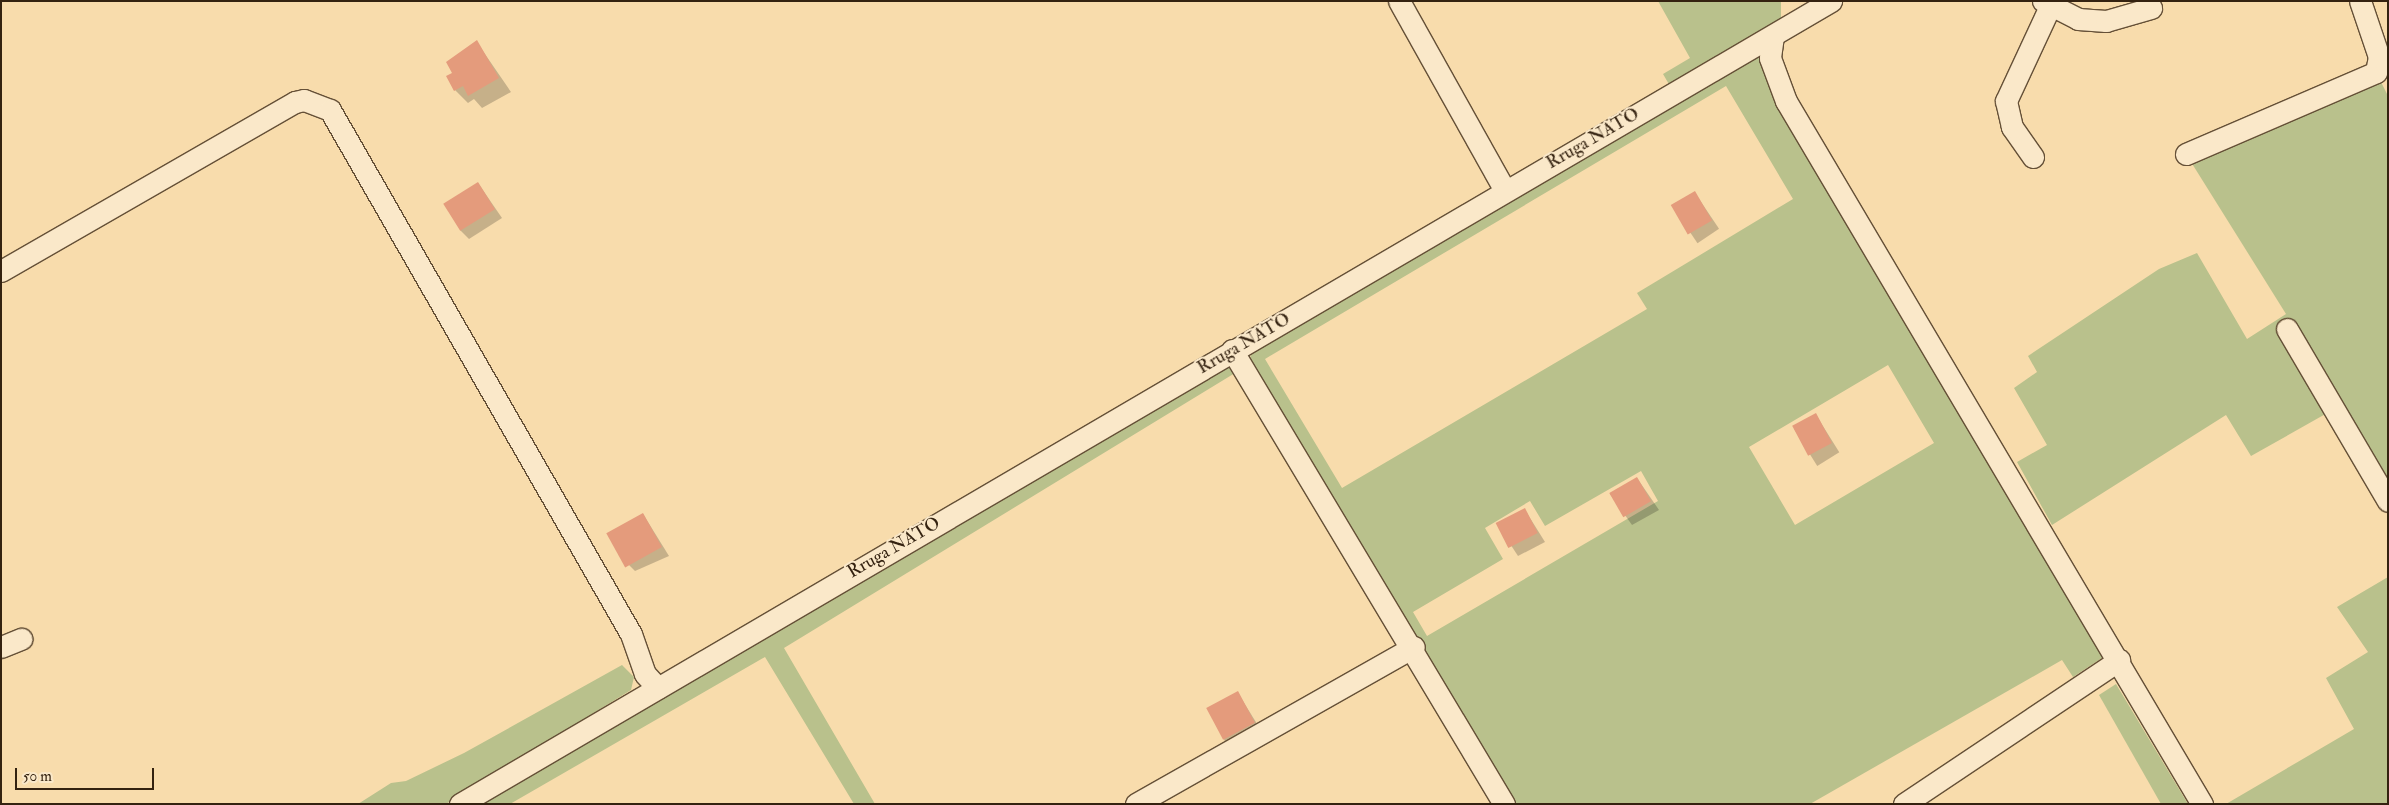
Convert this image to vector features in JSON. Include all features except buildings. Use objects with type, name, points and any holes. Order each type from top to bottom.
[{"type":"street","points":[[1399,1],[1504,189]]},
{"type":"street","name":"Rruga NATO","points":[[460,804],[1232,350],[1388,263],[1504,189],[1831,1]]},
{"type":"street","points":[[2186,154],[2376,72],[2379,57],[2360,1]]},
{"type":"street","points":[[2033,157],[2012,127],[2006,101],[2047,4],[2078,19],[2106,21],[2151,8]]},
{"type":"street","points":[[1773,36],[1770,58],[1786,101],[2202,804]]},
{"type":"street","points":[[1,271],[295,102],[304,100],[330,110],[631,634],[645,674],[658,688]]},
{"type":"street","points":[[2287,328],[2388,501]]},
{"type":"street","points":[[1232,350],[1414,647],[1504,804]]},
{"type":"street","points":[[1,647],[21,639]]},
{"type":"street","points":[[1136,804],[1414,647]]},
{"type":"street","points":[[1904,804],[2118,660]]},
{"type":"green space","points":[[1658,1],[1781,1],[1781,21],[1670,86],[1663,74],[1690,58]]},
{"type":"green space","points":[[1753,54],[1763,61],[2100,643],[2102,658],[2073,677],[2062,660],[1810,804],[1511,804],[1250,359],[1253,346]],"holes":[[[1726,86],[1793,199],[1637,293],[1647,309],[1342,488],[1265,359]],[[1888,365],[1934,443],[1795,525],[1749,447]],[[1641,471],[1658,501],[1427,636],[1413,612],[1503,559],[1485,528],[1530,501],[1545,526]]]},
{"type":"green space","points":[[2376,72],[2388,96],[2388,514],[2329,412],[2251,456],[2226,415],[2052,525],[2017,462],[2047,445],[2014,388],[2037,372],[2028,356],[2159,269],[2197,253],[2247,339],[2286,314],[2186,154]]},
{"type":"green space","points":[[1226,358],[1235,373],[784,648],[875,804],[854,804],[765,657],[510,804],[478,804],[661,699]]},
{"type":"green space","points":[[2388,577],[2388,804],[2226,804],[2354,729],[2326,678],[2368,652],[2337,607]]},
{"type":"green space","points":[[622,665],[634,677],[631,690],[446,804],[358,804],[391,783],[406,781],[464,753]]},
{"type":"green space","points":[[2116,684],[2188,804],[2161,804],[2099,695]]}]
